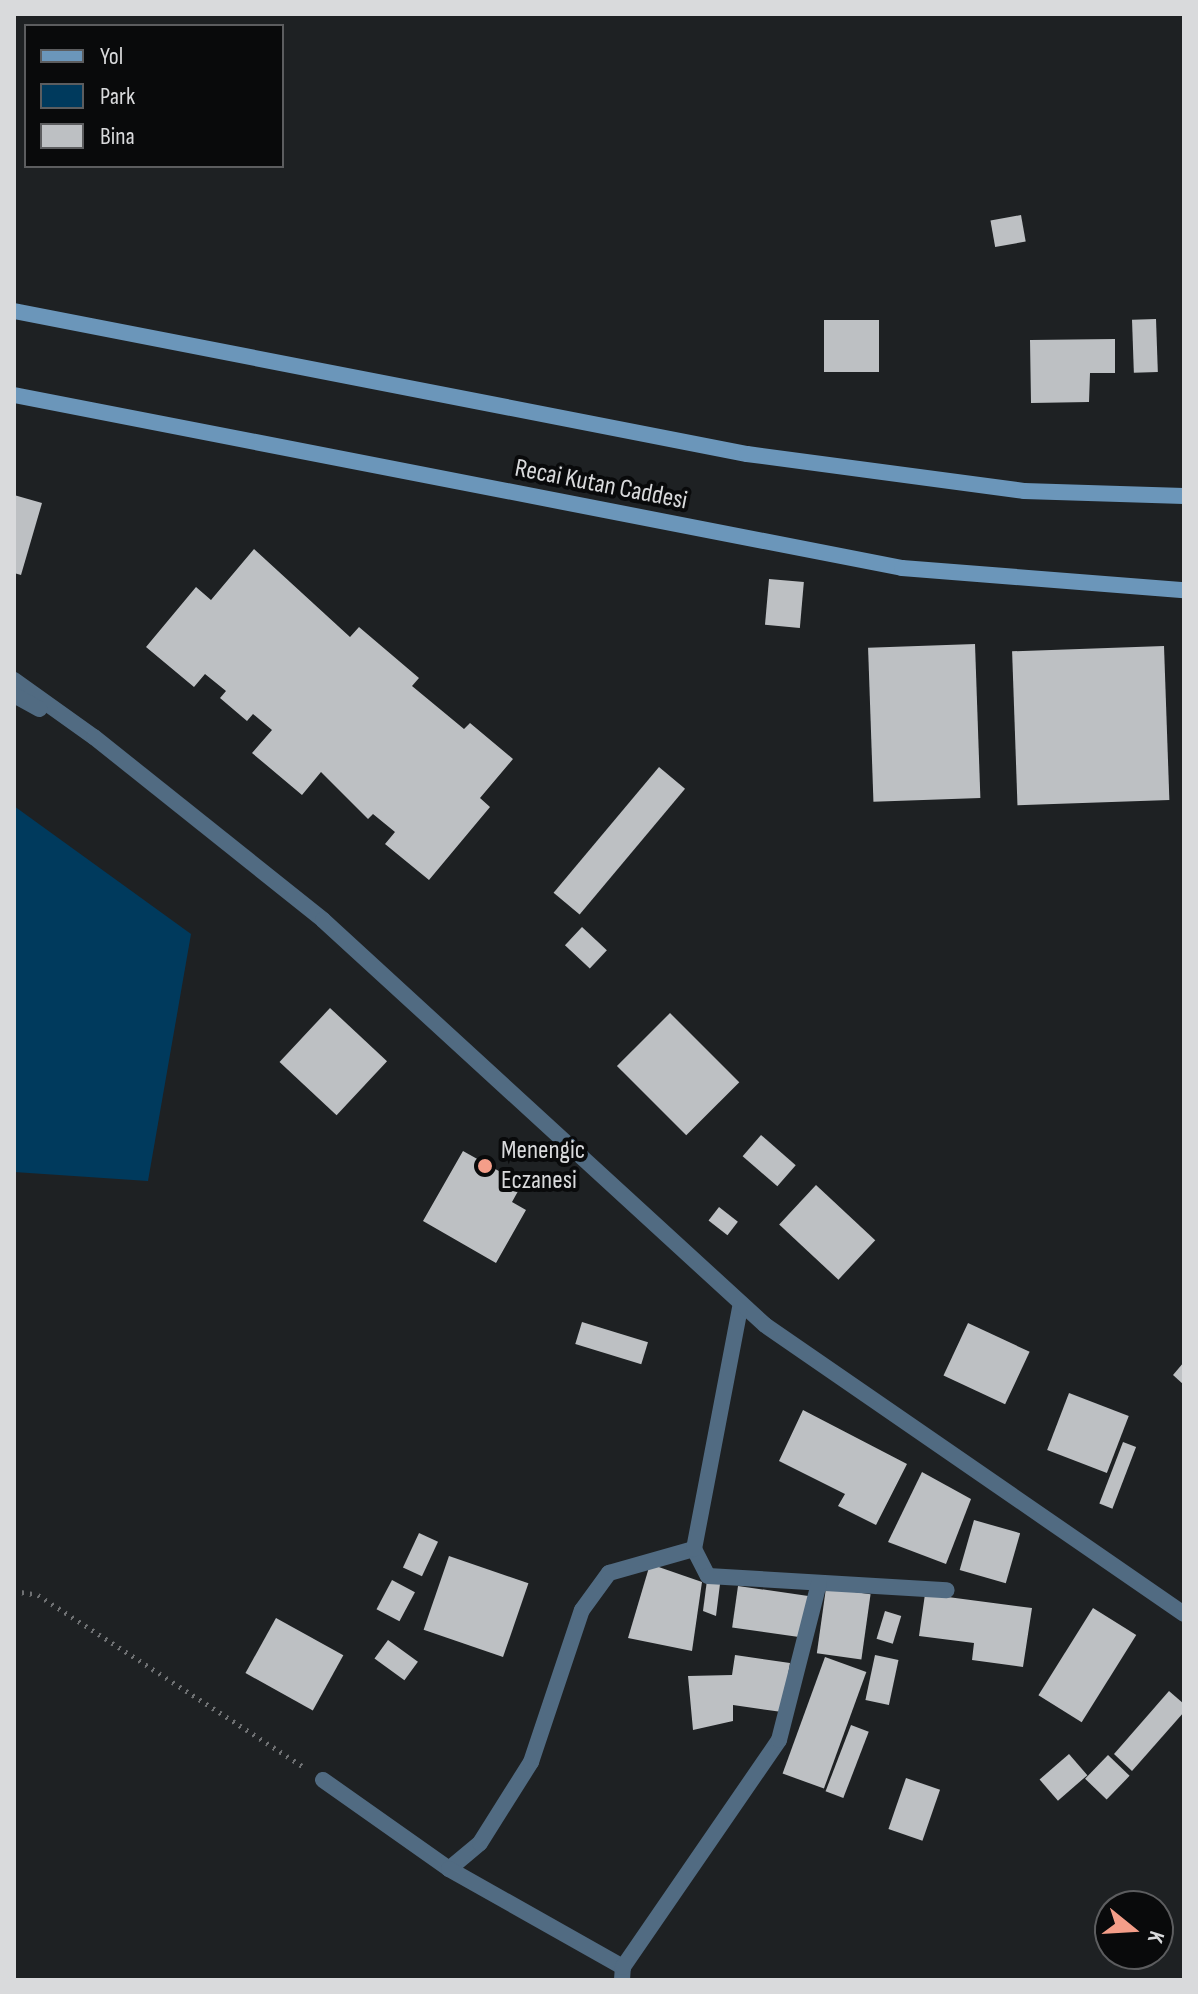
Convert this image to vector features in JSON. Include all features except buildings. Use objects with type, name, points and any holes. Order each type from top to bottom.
[{"type":"main road","points":[[14,311],[747,454],[1024,491],[1184,496]]},
{"type":"main road","name":"Recai Kutan Caddesi","points":[[14,395],[902,568],[1184,590]]},
{"type":"street","points":[[14,680],[94,737],[323,920],[765,1325],[1184,1614]]},
{"type":"street","points":[[14,695],[94,737]]},
{"type":"street","points":[[741,1303],[694,1549],[708,1576],[947,1590]]},
{"type":"street","points":[[449,1869],[480,1843],[531,1762],[582,1610],[609,1573],[694,1549]]},
{"type":"street","points":[[323,1780],[449,1869],[622,1973],[779,1740],[819,1583]]},
{"type":"path","points":[[14,1591],[38,1595],[323,1780]]},
{"type":"green space","points":[[14,806],[191,934],[148,1181],[14,1172]]},
{"type":"place","name":"Menengic Eczanesi","points":[[485,1166]]}]
